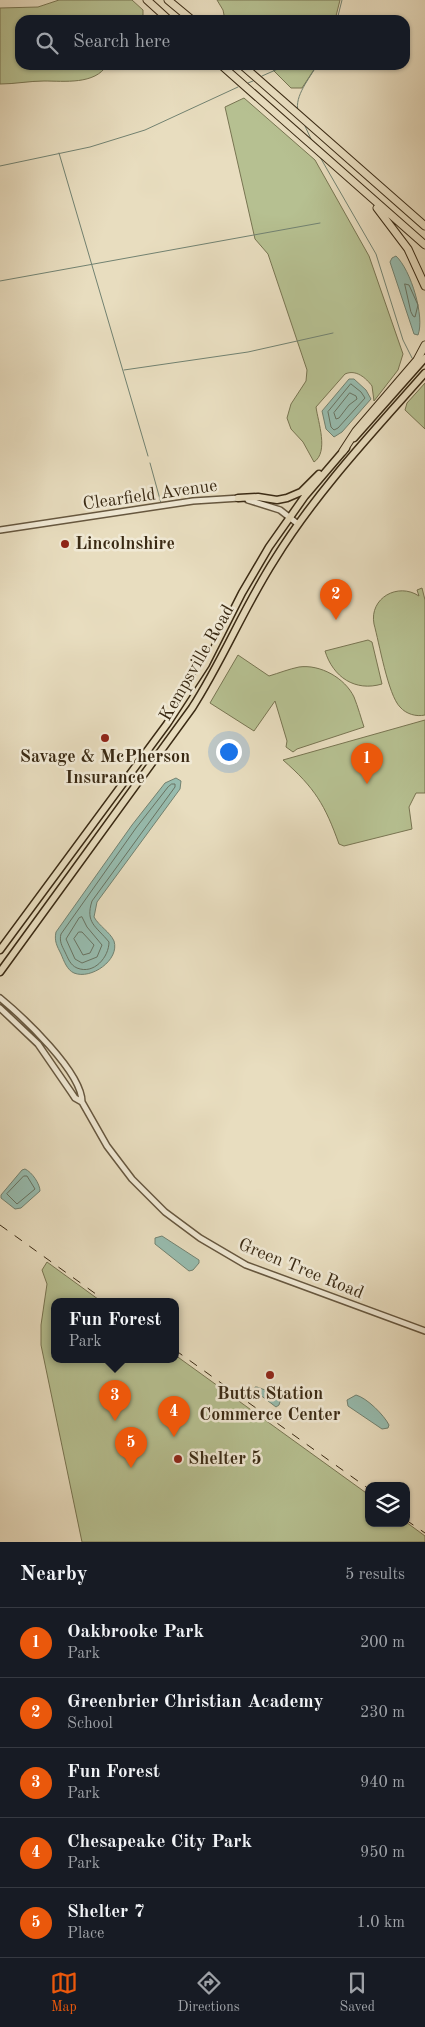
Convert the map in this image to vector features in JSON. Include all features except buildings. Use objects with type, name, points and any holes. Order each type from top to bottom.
[{"type":"highway","points":[[147,0],[164,15]]},
{"type":"highway","points":[[168,0],[186,15]]},
{"type":"highway","points":[[226,70],[425,245]]},
{"type":"highway","points":[[248,70],[425,226]]},
{"type":"highway","points":[[321,153],[386,218],[408,250],[425,286]]},
{"type":"highway","points":[[343,451],[356,431],[417,360],[425,345]]},
{"type":"main road","name":"Kempsville Road","points":[[0,950],[182,702],[206,664],[255,569],[290,516],[343,451],[425,358]]},
{"type":"main road","name":"Kempsville Road","points":[[0,972],[192,708],[220,662],[267,572],[298,524],[335,477],[425,373]]},
{"type":"main road","points":[[238,498],[258,497],[277,500],[291,497],[301,492],[332,464]]},
{"type":"street","name":"Clearfield Avenue","points":[[0,530],[193,501],[238,498],[271,506],[290,516],[298,524]]},
{"type":"street","name":"Green Tree Road","points":[[0,998],[48,1043],[80,1090],[82,1102],[107,1146],[132,1179],[165,1212],[200,1238],[246,1265],[425,1331]]},
{"type":"street","name":"Green Tree Road","points":[[0,1008],[38,1044],[75,1098],[82,1102]]},
{"type":"green space","points":[[59,0],[132,0],[143,10],[143,15],[15,15],[15,70],[103,70],[87,79],[0,84],[0,8],[38,7]]},
{"type":"green space","points":[[217,0],[340,0],[336,15],[224,15]]},
{"type":"green space","points":[[273,70],[314,70],[302,88],[291,88]]},
{"type":"green space","points":[[244,98],[315,160],[369,256],[403,354],[398,370],[374,401],[370,383],[357,373],[349,373],[345,374],[316,407],[322,444],[321,451],[314,462],[303,442],[291,429],[287,418],[291,404],[306,381],[307,370],[268,254],[255,239],[225,107]]},
{"type":"green space","points":[[425,383],[425,429],[405,410],[407,403]]},
{"type":"green space","points":[[422,588],[425,600],[425,715],[418,716],[405,711],[396,701],[384,668],[374,624],[374,615],[376,607],[387,595],[402,591],[411,592],[419,596],[417,590]]},
{"type":"green space","points":[[368,640],[372,642],[382,684],[363,686],[354,684],[339,675],[333,668],[325,651]]},
{"type":"green space","points":[[238,655],[269,676],[299,667],[307,667],[323,670],[338,678],[354,697],[364,727],[297,749],[293,752],[286,747],[287,741],[275,701],[254,731],[210,703]]},
{"type":"green space","points":[[425,720],[425,793],[416,793],[409,807],[412,829],[344,846],[339,844],[329,818],[318,798],[303,779],[283,760]]},
{"type":"green space","points":[[47,1262],[96,1298],[51,1298],[51,1363],[179,1363],[179,1358],[365,1492],[365,1527],[410,1527],[410,1525],[425,1536],[425,1542],[82,1542],[41,1345],[41,1325],[47,1284],[42,1270]]},
{"type":"water","points":[[396,256],[407,272],[415,294],[420,317],[418,335],[414,334],[390,262]]},
{"type":"water","points":[[349,379],[354,379],[366,390],[371,399],[342,432],[334,437],[326,429],[322,411]]},
{"type":"water","points":[[176,778],[181,781],[180,789],[97,902],[94,917],[114,941],[113,955],[103,967],[96,971],[88,974],[72,972],[58,948],[56,932],[132,825],[165,783]]},
{"type":"water","points":[[25,1169],[35,1178],[40,1191],[21,1208],[15,1209],[1,1198],[1,1195],[22,1170]]},
{"type":"water","points":[[162,1236],[199,1260],[199,1263],[193,1270],[189,1271],[155,1244],[155,1238]]},
{"type":"water","points":[[255,1387],[279,1395],[281,1398],[279,1405],[276,1407],[255,1391]]},
{"type":"water","points":[[356,1395],[370,1403],[379,1412],[387,1421],[388,1428],[382,1429],[348,1406],[347,1400]]},
{"type":"waterway","points":[[338,15],[342,0]]},
{"type":"waterway","points":[[262,76],[276,70]]},
{"type":"waterway","points":[[298,111],[297,105],[300,93],[314,70]]},
{"type":"waterway","points":[[248,83],[253,81]]},
{"type":"waterway","points":[[0,166],[90,147],[145,130],[238,87]]},
{"type":"waterway","points":[[305,126],[311,139]]},
{"type":"waterway","points":[[59,153],[148,456]]},
{"type":"waterway","points":[[320,157],[376,254],[403,340],[412,358]]},
{"type":"waterway","points":[[0,281],[320,223]]},
{"type":"waterway","points":[[124,370],[248,352],[333,333]]},
{"type":"waterway","points":[[150,463],[161,503]]},
{"type":"railway","points":[[0,1225],[101,1298]]},
{"type":"railway","points":[[179,1353],[365,1486]]},
{"type":"railway","points":[[410,1523],[425,1533]]},
{"type":"place","name":"Lincolnshire","points":[[65,544]]},
{"type":"place","name":"Greenbrier Christian Academy","points":[[336,620]]},
{"type":"place","name":"Savage & McPherson Insurance","points":[[105,738]]},
{"type":"place","name":"Oakbrooke Park","points":[[367,784]]},
{"type":"place","name":"Butts Station Commerce Center","points":[[270,1375]]},
{"type":"place","name":"Fun Forest","points":[[115,1421]]},
{"type":"place","name":"Chesapeake City Park","points":[[174,1437]]},
{"type":"place","name":"Shelter 5","points":[[178,1459]]},
{"type":"place","name":"Shelter 7","points":[[131,1468]]}]
